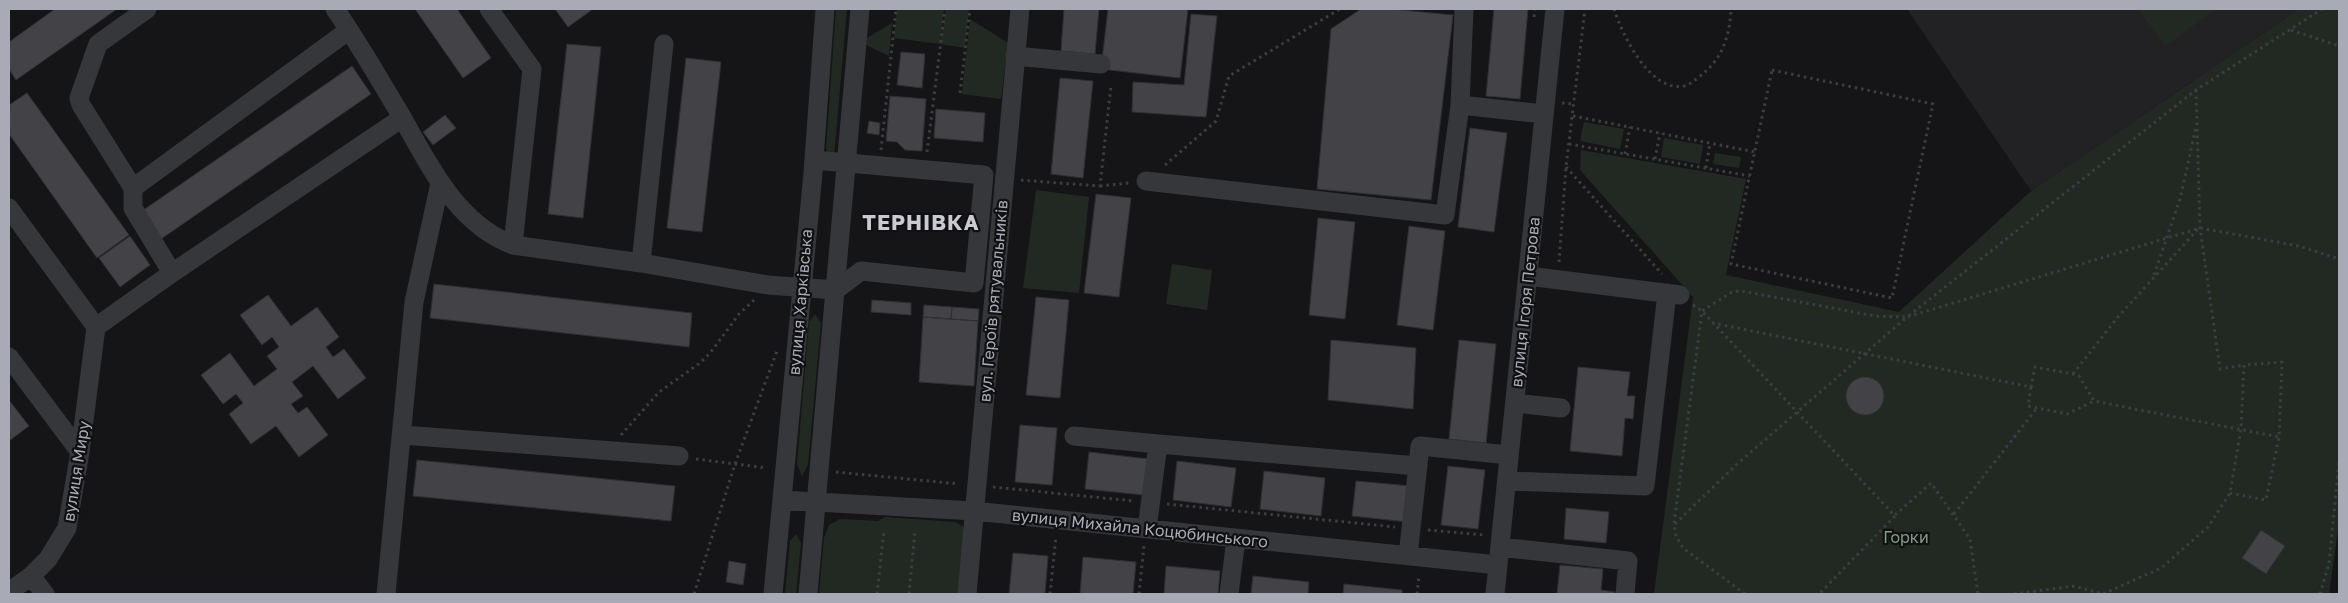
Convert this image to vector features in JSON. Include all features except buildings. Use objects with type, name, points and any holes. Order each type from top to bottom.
[{"type":"street","points":[[146,9],[98,44],[79,98],[81,105],[133,188],[133,208],[172,273]]},
{"type":"street","points":[[335,9],[350,30],[440,184],[481,228],[496,239],[513,245],[641,263],[768,285],[836,290],[860,271],[974,283],[984,175],[814,160]]},
{"type":"street","points":[[489,9],[532,69],[513,245]]},
{"type":"street","name":"вулиця Харківська","points":[[773,594],[814,160],[825,9]]},
{"type":"street","points":[[808,594],[860,9]]},
{"type":"street","name":"вул. Героїв рятувальників","points":[[967,594],[1020,9]]},
{"type":"street","points":[[1146,181],[1445,215],[1460,105],[1464,9]]},
{"type":"street","name":"вулиця Ігоря Петрова","points":[[1495,594],[1555,9]]},
{"type":"street","points":[[133,188],[350,30]]},
{"type":"street","points":[[641,263],[664,44]]},
{"type":"street","points":[[1015,56],[1101,64]]},
{"type":"street","points":[[1460,105],[1544,114]]},
{"type":"street","points":[[9,208],[96,327],[172,273],[402,118]]},
{"type":"street","points":[[386,594],[403,435],[414,302],[440,184]]},
{"type":"street","points":[[1506,481],[1645,486],[1674,294],[1528,276]]},
{"type":"street","name":"вулиця Миру","points":[[9,592],[31,576],[48,559],[67,528],[80,452],[96,327]]},
{"type":"street","points":[[9,357],[80,452]]},
{"type":"street","points":[[1515,403],[1561,408]]},
{"type":"street","points":[[403,435],[679,456]]},
{"type":"street","points":[[1074,436],[1418,466]]},
{"type":"street","points":[[1145,535],[1158,444]]},
{"type":"street","points":[[1414,563],[1420,446],[1509,455]]},
{"type":"street","name":"вулиця Михайла Коцюбинського","points":[[782,500],[974,511],[1145,535],[1236,538],[1414,563],[1499,556],[1628,561],[1625,594]]},
{"type":"street","points":[[1229,594],[1236,538]]},
{"type":"street","points":[[31,576],[45,594]]},
{"type":"path","points":[[881,150],[896,9]]},
{"type":"path","points":[[926,155],[945,9]]},
{"type":"path","points":[[960,93],[970,9]]},
{"type":"path","points":[[1020,180],[1100,186],[1146,181],[1216,121],[1229,76],[1340,9]]},
{"type":"path","points":[[1558,280],[1566,167],[1585,9]]},
{"type":"path","points":[[1614,9],[1620,29],[1642,64],[1656,77],[1676,86],[1687,85],[1712,66],[1728,33],[1731,9]]},
{"type":"path","points":[[1674,524],[1796,412],[1907,317],[2196,90],[2322,9]]},
{"type":"path","points":[[2290,29],[2339,46]]},
{"type":"path","points":[[1772,70],[1933,104],[1892,298],[1731,264],[1755,152],[1772,70]]},
{"type":"path","points":[[1100,186],[1111,86]]},
{"type":"path","points":[[2196,90],[2200,228],[2220,369],[2282,362],[2279,436],[2266,500],[2230,492]]},
{"type":"path","points":[[1573,116],[1755,152]]},
{"type":"path","points":[[2154,276],[2180,199],[2198,121]]},
{"type":"path","points":[[1625,154],[1630,127]]},
{"type":"path","points":[[1655,159],[1660,133]]},
{"type":"path","points":[[1706,168],[1710,143]]},
{"type":"path","points":[[1569,144],[1750,176]]},
{"type":"path","points":[[1566,167],[1674,294],[1702,311],[1895,516]]},
{"type":"path","points":[[2073,374],[2117,318],[2200,228]]},
{"type":"path","points":[[1702,311],[1732,292],[1741,290],[1875,316],[1907,317],[2200,228],[2299,246],[2339,259]]},
{"type":"path","points":[[608,450],[659,392],[700,363],[711,352],[739,314],[768,285]]},
{"type":"path","points":[[1702,311],[1674,524],[1676,536],[1684,548],[1745,594]]},
{"type":"path","points":[[1712,323],[2031,387]]},
{"type":"path","points":[[694,594],[735,464],[780,342]]},
{"type":"path","points":[[2014,594],[2074,586],[2103,594],[2162,568],[2208,527],[2230,492],[2241,429],[2244,365]]},
{"type":"path","points":[[2094,401],[2079,376],[2035,367],[2028,406],[2067,414],[2094,401],[2279,436]]},
{"type":"path","points":[[1954,514],[2037,408]]},
{"type":"path","points":[[679,456],[785,470]]},
{"type":"path","points":[[2320,594],[2329,563],[2339,461]]},
{"type":"path","points":[[1819,594],[1895,516],[1931,483],[1970,539],[1978,594]]},
{"type":"path","points":[[877,594],[884,530]]},
{"type":"path","points":[[1050,594],[1056,530]]},
{"type":"path","points":[[908,594],[915,531]]},
{"type":"path","points":[[1139,594],[1145,535]]},
{"type":"path","points":[[1414,563],[1417,594]]},
{"type":"shaded area","points":[[1907,9],[2299,9],[2031,191]]},
{"type":"green space","points":[[836,9],[847,9],[834,157],[828,156],[826,148]]},
{"type":"green space","points":[[897,9],[944,9],[940,44],[894,38]]},
{"type":"green space","points":[[946,9],[969,9],[965,48],[940,44]]},
{"type":"green space","points":[[2138,9],[2217,9],[2165,46]]},
{"type":"green space","name":"Горки","points":[[2299,9],[2339,9],[2339,522],[2329,594],[1654,594],[1693,297],[1580,170],[1581,150],[1746,179],[1726,275],[1899,312],[2031,191]]},
{"type":"green space","points":[[970,19],[1008,43],[1001,99],[962,94]]},
{"type":"green space","points":[[892,23],[889,56],[866,45],[867,38]]},
{"type":"green space","points":[[1584,122],[1624,129],[1620,149],[1580,141]]},
{"type":"green space","points":[[1664,138],[1703,145],[1700,164],[1661,157]]},
{"type":"green space","points":[[1715,153],[1741,157],[1739,168],[1713,164]]},
{"type":"green space","points":[[1036,190],[1089,197],[1079,293],[1023,288]]},
{"type":"green space","points":[[1172,264],[1212,270],[1207,310],[1166,304]]},
{"type":"green space","points":[[815,314],[821,323],[808,465],[802,476],[797,464],[809,322]]},
{"type":"green space","points":[[885,517],[955,522],[964,527],[960,594],[819,594],[824,538],[829,525],[840,519],[878,521]]},
{"type":"green space","points":[[796,534],[801,543],[796,594],[785,594],[790,541]]},
{"type":"district","name":"ТЕРНІВКА","points":[[921,222]]}]
